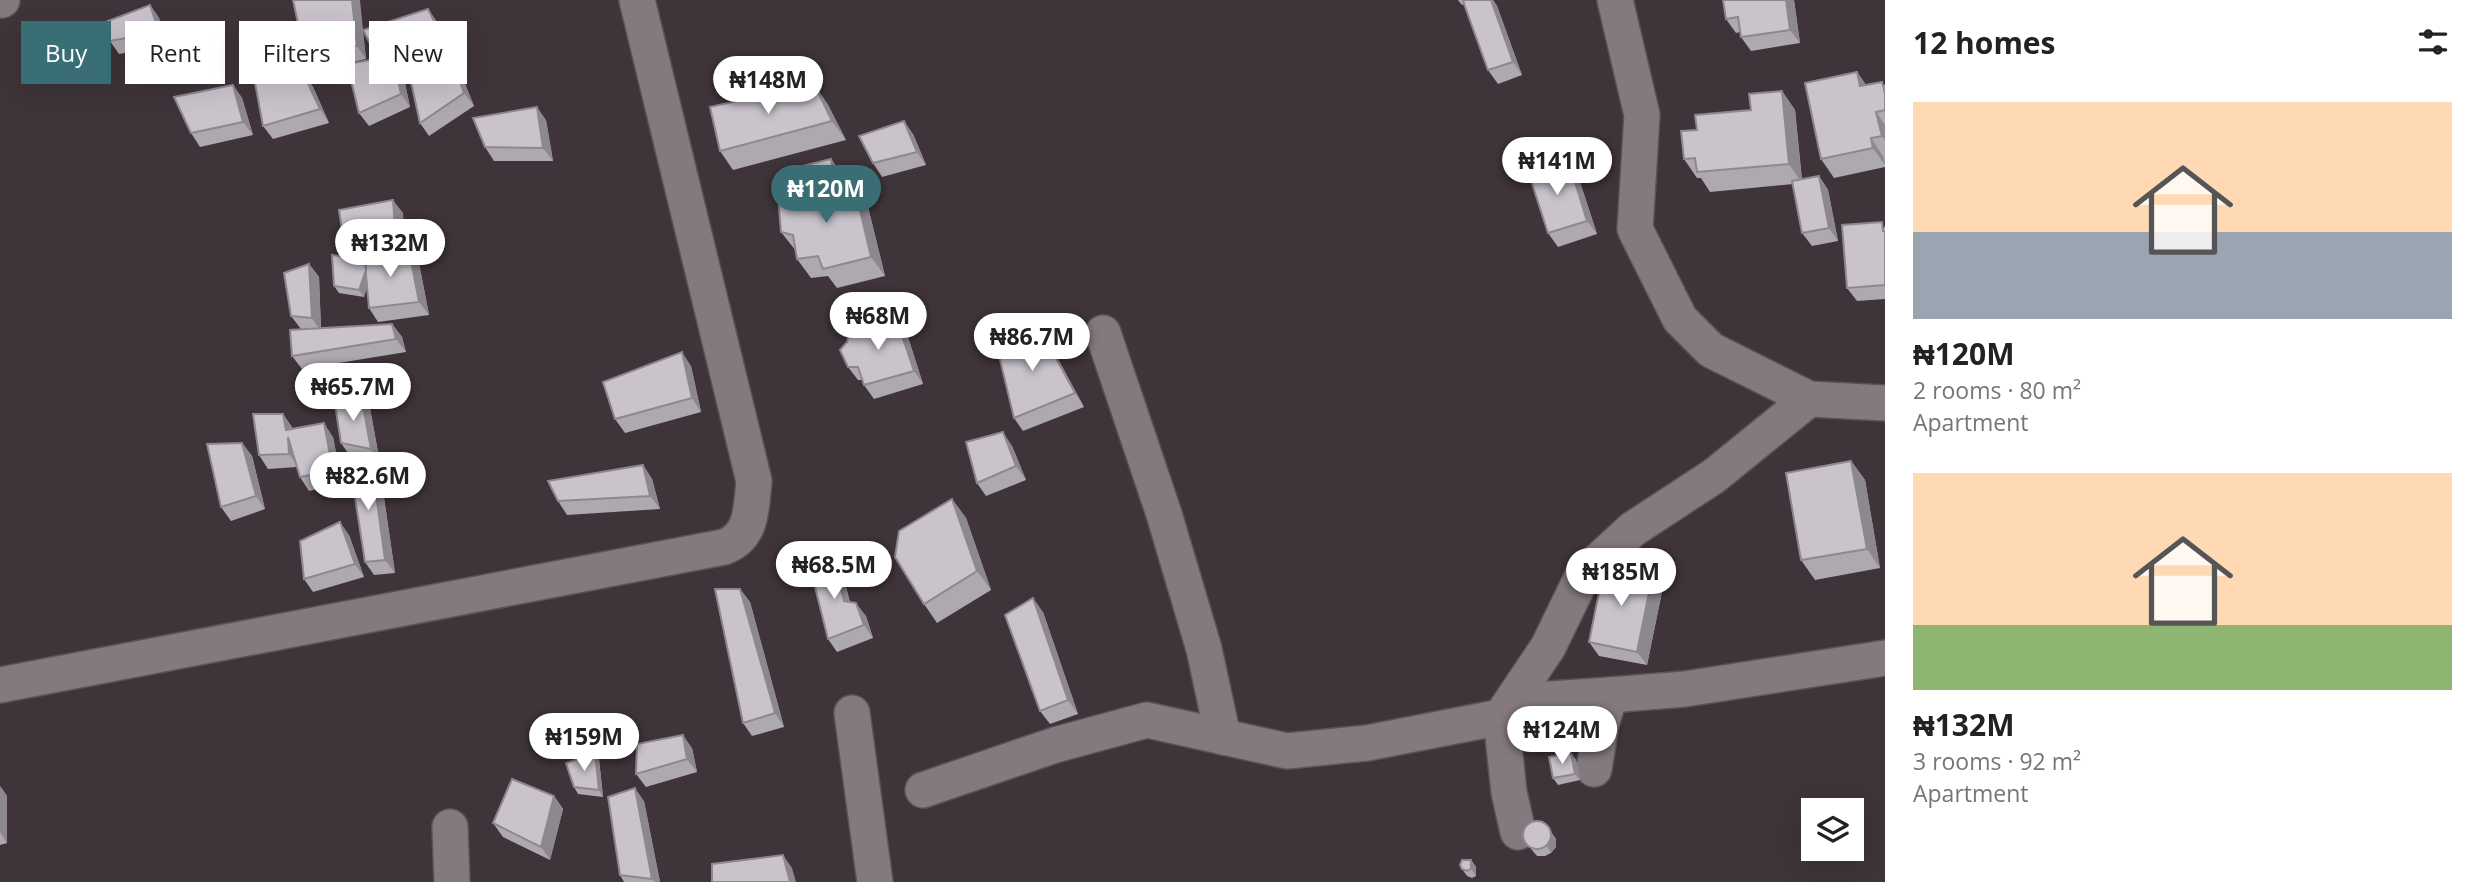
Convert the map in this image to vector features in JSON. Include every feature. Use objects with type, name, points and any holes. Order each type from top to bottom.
[{"type":"street","points":[[0,685],[724,547],[737,542],[745,532],[751,511],[754,481],[637,0]]},
{"type":"street","points":[[1615,0],[1642,115],[1635,229],[1680,320],[1711,350],[1810,399],[1885,403]]},
{"type":"street","points":[[1103,333],[1164,514],[1204,649],[1223,737]]},
{"type":"street","points":[[1518,832],[1508,792],[1501,717],[1548,647],[1583,575],[1633,529],[1714,477],[1810,399]]},
{"type":"street","points":[[922,790],[1055,745],[1147,720],[1287,751],[1367,743],[1501,717],[1534,700],[1685,689],[1885,658]]},
{"type":"street","points":[[1594,769],[1601,725],[1610,695]]},
{"type":"street","points":[[852,713],[875,882]]},
{"type":"street","points":[[450,827],[452,882]]},
{"type":"building","points":[[293,0],[352,0],[354,21],[298,21]]},
{"type":"building","points":[[1491,0],[1513,62],[1488,70],[1463,1]]},
{"type":"building","points":[[1723,0],[1786,0],[1790,30],[1741,37],[1738,17],[1726,19]]},
{"type":"building","points":[[150,5],[155,21],[125,21],[125,38],[111,41],[111,21],[108,21]]},
{"type":"building","points":[[428,9],[434,21],[391,21]]},
{"type":"building","points":[[369,28],[369,41],[363,30]]},
{"type":"building","points":[[369,60],[369,84],[399,84],[401,94],[359,113],[352,84],[355,84],[355,63]]},
{"type":"building","points":[[1857,72],[1860,86],[1882,82],[1885,110],[1876,112],[1882,136],[1871,138],[1873,148],[1821,159],[1805,83]]},
{"type":"building","points":[[255,84],[308,84],[320,109],[263,126]]},
{"type":"building","points":[[411,84],[461,84],[464,93],[420,123]]},
{"type":"building","points":[[814,84],[832,121],[720,151],[710,107]]},
{"type":"building","points":[[233,85],[243,122],[191,133],[174,97]]},
{"type":"building","points":[[1782,91],[1789,164],[1697,172],[1695,158],[1684,159],[1681,131],[1697,130],[1695,115],[1751,110],[1749,94]]},
{"type":"building","points":[[537,107],[543,148],[485,147],[473,118]]},
{"type":"building","points":[[904,121],[917,152],[873,163],[859,136]]},
{"type":"building","points":[[831,159],[835,180],[791,194],[782,171]]},
{"type":"building","points":[[1544,159],[1549,175],[1571,169],[1587,221],[1548,233],[1526,165]]},
{"type":"building","points":[[1819,176],[1829,228],[1802,233],[1792,181]]},
{"type":"building","points":[[854,184],[871,257],[823,269],[818,256],[797,259],[793,235],[781,232],[778,196]]},
{"type":"building","points":[[393,200],[396,239],[344,244],[339,210]]},
{"type":"building","points":[[1882,222],[1885,231],[1885,285],[1847,288],[1842,225]]},
{"type":"building","points":[[409,250],[419,302],[369,308],[364,253]]},
{"type":"building","points":[[332,255],[365,259],[366,270],[359,290],[334,286]]},
{"type":"building","points":[[309,264],[312,318],[291,316],[284,273]]},
{"type":"building","points":[[896,318],[914,371],[864,385],[858,367],[848,367],[840,350],[847,342],[850,330]]},
{"type":"building","points":[[392,324],[396,339],[292,356],[290,330]]},
{"type":"building","points":[[1043,334],[1075,393],[1014,418],[996,343],[1018,335]]},
{"type":"building","points":[[682,352],[692,398],[615,419],[603,382]]},
{"type":"building","points":[[361,395],[371,449],[341,443],[335,404]]},
{"type":"building","points":[[253,414],[283,414],[286,430],[324,423],[333,471],[300,477],[288,437],[289,454],[259,455]]},
{"type":"building","points":[[1003,432],[1016,466],[977,483],[966,442]]},
{"type":"building","points":[[242,443],[256,496],[221,507],[207,444]]},
{"type":"building","points":[[1851,461],[1867,549],[1801,560],[1786,473]]},
{"type":"building","points":[[372,464],[385,560],[365,562],[350,465]]},
{"type":"building","points":[[643,465],[650,496],[558,501],[548,481]]},
{"type":"building","points":[[952,499],[977,571],[924,604],[895,557],[899,531]]},
{"type":"building","points":[[340,522],[355,564],[304,579],[300,541]]},
{"type":"building","points":[[833,558],[844,601],[856,603],[864,625],[828,639],[810,567]]},
{"type":"building","points":[[1605,563],[1653,573],[1637,652],[1589,642]]},
{"type":"building","points":[[715,589],[740,589],[775,713],[743,723]]},
{"type":"building","points":[[1033,598],[1068,700],[1040,711],[1005,615]]},
{"type":"building","points":[[683,735],[687,759],[636,774],[637,744]]},
{"type":"building","points":[[595,753],[599,790],[574,787],[566,763]]},
{"type":"building","points":[[1571,753],[1575,774],[1553,778],[1549,757]]},
{"type":"building","points":[[512,779],[554,796],[541,847],[493,823]]},
{"type":"building","points":[[635,788],[652,879],[620,875],[608,797]]},
{"type":"building","points":[[1537,821],[1547,825],[1551,835],[1547,845],[1537,849],[1527,845],[1523,835],[1527,825]]},
{"type":"building","points":[[783,855],[790,882],[712,882],[712,864]]},
{"type":"building","points":[[1462,860],[1471,860],[1471,869],[1462,869]]}]
